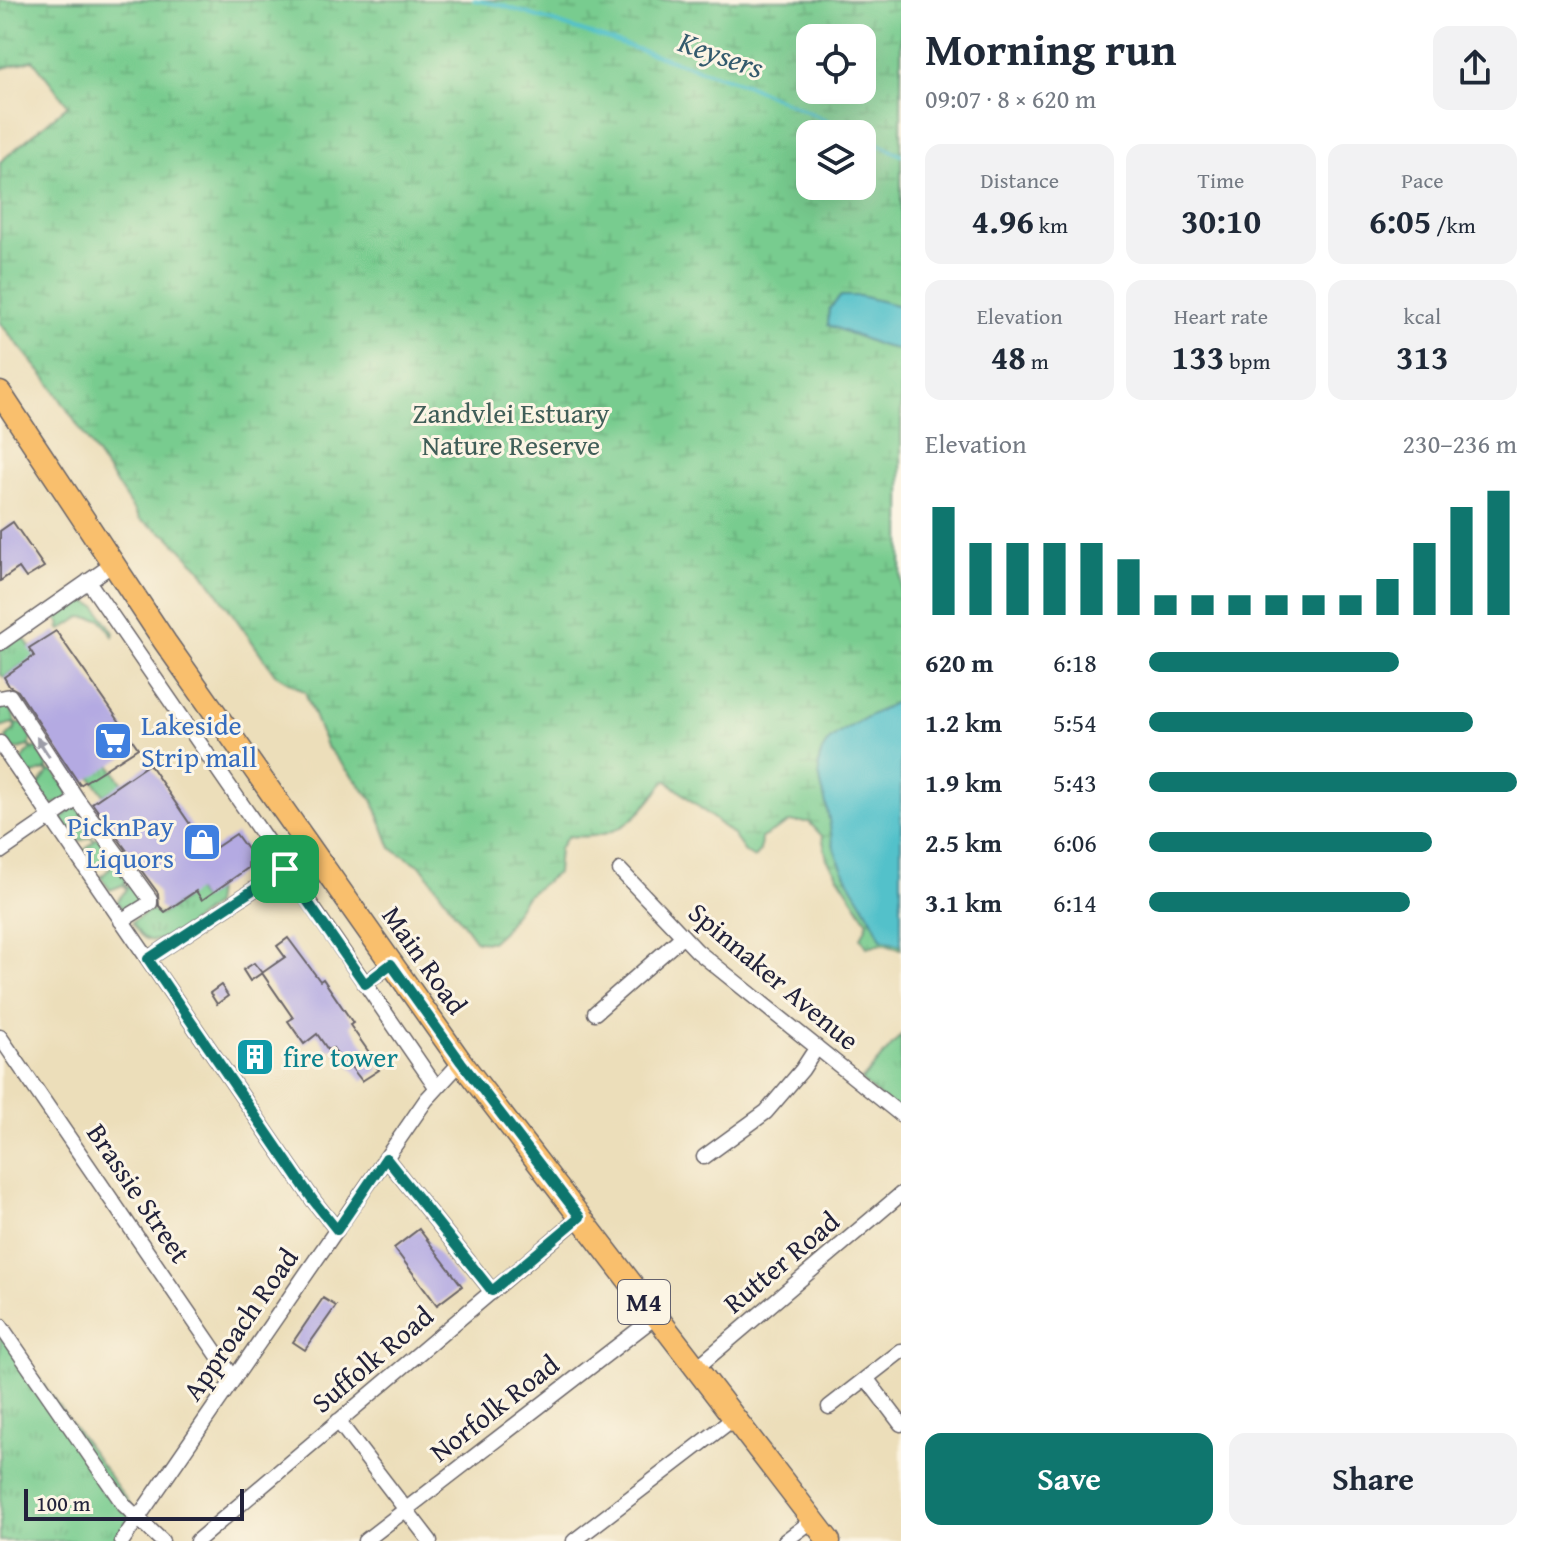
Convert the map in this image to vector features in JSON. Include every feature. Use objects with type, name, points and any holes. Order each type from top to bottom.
[{"type":"main road","name":"Main Road","points":[[0,393],[113,564],[461,1062],[829,1541]]},
{"type":"street","points":[[0,643],[113,564]]},
{"type":"street","points":[[88,581],[437,1088]]},
{"type":"street","points":[[0,698],[10,696],[73,802],[150,899],[150,903],[121,921]]},
{"type":"street","points":[[0,743],[313,1200],[337,1230]]},
{"type":"street","points":[[0,852],[73,802]]},
{"type":"street","points":[[148,959],[285,869]]},
{"type":"street","name":"Spinnaker Avenue","points":[[620,870],[697,951],[901,1115]]},
{"type":"street","points":[[595,1013],[683,936]]},
{"type":"street","points":[[365,984],[391,964]]},
{"type":"street","name":"Brassie Street","points":[[0,1037],[234,1379]]},
{"type":"street","points":[[704,1157],[766,1112],[817,1047]]},
{"type":"street","name":"Approach Road","points":[[122,1541],[386,1158],[437,1088],[461,1062]]},
{"type":"street","points":[[386,1158],[492,1291]]},
{"type":"street","name":"Rutter Road","points":[[695,1369],[901,1194]]},
{"type":"street","name":"Suffolk Road","points":[[197,1541],[580,1217]]},
{"type":"street","name":"Norfolk Road","points":[[365,1541],[655,1317]]},
{"type":"street","points":[[0,1325],[124,1505],[162,1541]]},
{"type":"street","points":[[829,1407],[901,1351]]},
{"type":"street","points":[[866,1378],[901,1424]]},
{"type":"street","points":[[574,1541],[733,1419]]},
{"type":"street","points":[[338,1421],[430,1541]]},
{"type":"street","points":[[785,1541],[813,1520]]},
{"type":"green space","name":"Zandvlei Estuary Nature Reserve","points":[[0,0],[901,0],[901,949],[883,943],[867,947],[861,938],[868,922],[827,859],[822,836],[809,822],[790,822],[761,838],[760,851],[754,858],[745,852],[732,834],[666,780],[626,824],[601,835],[568,836],[559,849],[557,873],[525,897],[503,931],[491,942],[476,941],[421,866],[391,848],[373,800],[326,746],[305,692],[275,674],[203,572],[168,536],[140,520],[49,382],[0,323],[0,162],[68,105],[33,60],[0,69]]},
{"type":"green space","points":[[84,600],[97,607],[113,636],[101,619],[81,617],[61,630],[54,615],[73,602]]},
{"type":"green space","points":[[22,635],[201,899],[216,890],[214,905],[169,936],[150,940],[141,936],[132,922],[150,910],[160,915],[183,900],[112,790],[104,795],[91,777],[22,665],[4,677],[0,674],[0,650]]},
{"type":"green space","points":[[4,703],[12,711],[16,724],[22,724],[32,739],[29,744],[33,749],[37,747],[48,766],[46,768],[49,772],[54,771],[70,793],[66,800],[51,805],[38,786],[48,773],[45,770],[31,775],[21,761],[31,749],[28,746],[14,750],[6,738],[16,728],[13,723],[0,727],[0,704]]},
{"type":"green space","points":[[71,808],[77,808],[90,821],[90,834],[94,840],[98,838],[112,854],[107,860],[110,864],[118,862],[127,879],[124,883],[126,887],[130,886],[141,901],[126,914],[117,901],[127,889],[123,885],[110,890],[101,877],[111,867],[108,862],[93,866],[83,852],[94,841],[91,837],[77,842],[62,820]]},
{"type":"green space","points":[[901,1035],[901,1115],[861,1081]]},
{"type":"green space","points":[[0,1325],[139,1517],[122,1541],[0,1541]]},
{"type":"water","points":[[841,296],[860,296],[901,306],[901,350],[828,325],[829,309]]},
{"type":"water","points":[[901,699],[901,945],[881,939],[840,863],[832,841],[819,764],[820,755],[831,739]]},
{"type":"building","points":[[13,522],[44,567],[26,578],[19,568],[0,581],[0,531]]},
{"type":"building","points":[[56,631],[138,748],[80,785],[18,691],[9,686],[4,677],[34,656],[29,648]]},
{"type":"building","points":[[149,764],[209,852],[236,834],[249,852],[248,868],[202,900],[196,891],[165,912],[159,906],[158,893],[92,803]]},
{"type":"building","points":[[288,938],[320,981],[323,979],[353,1023],[350,1025],[379,1070],[362,1081],[344,1058],[341,1060],[333,1048],[328,1050],[317,1034],[304,1044],[288,1021],[293,1018],[262,973],[285,957],[277,946]]},
{"type":"building","points":[[254,963],[262,973],[250,981],[243,970]]},
{"type":"building","points":[[221,985],[228,996],[217,1004],[210,993]]},
{"type":"building","points":[[419,1229],[462,1286],[437,1305],[394,1248]]},
{"type":"building","points":[[323,1298],[336,1306],[305,1350],[293,1342]]},
{"type":"waterway","name":"Keysers","points":[[474,0],[501,5],[745,84],[826,120]]},
{"type":"waterway","name":"Keysers","points":[[876,143],[901,155]]},
{"type":"place","name":"Lakeside Strip mall","points":[[113,741]]},
{"type":"place","name":"PicknPay Liquors","points":[[202,842]]},
{"type":"place","name":"fire tower","points":[[255,1057]]},
{"type":"route","points":[[285,869],[365,984],[391,964],[461,1062],[580,1217],[492,1291],[386,1158],[337,1230],[313,1200],[148,959],[285,869]]}]
